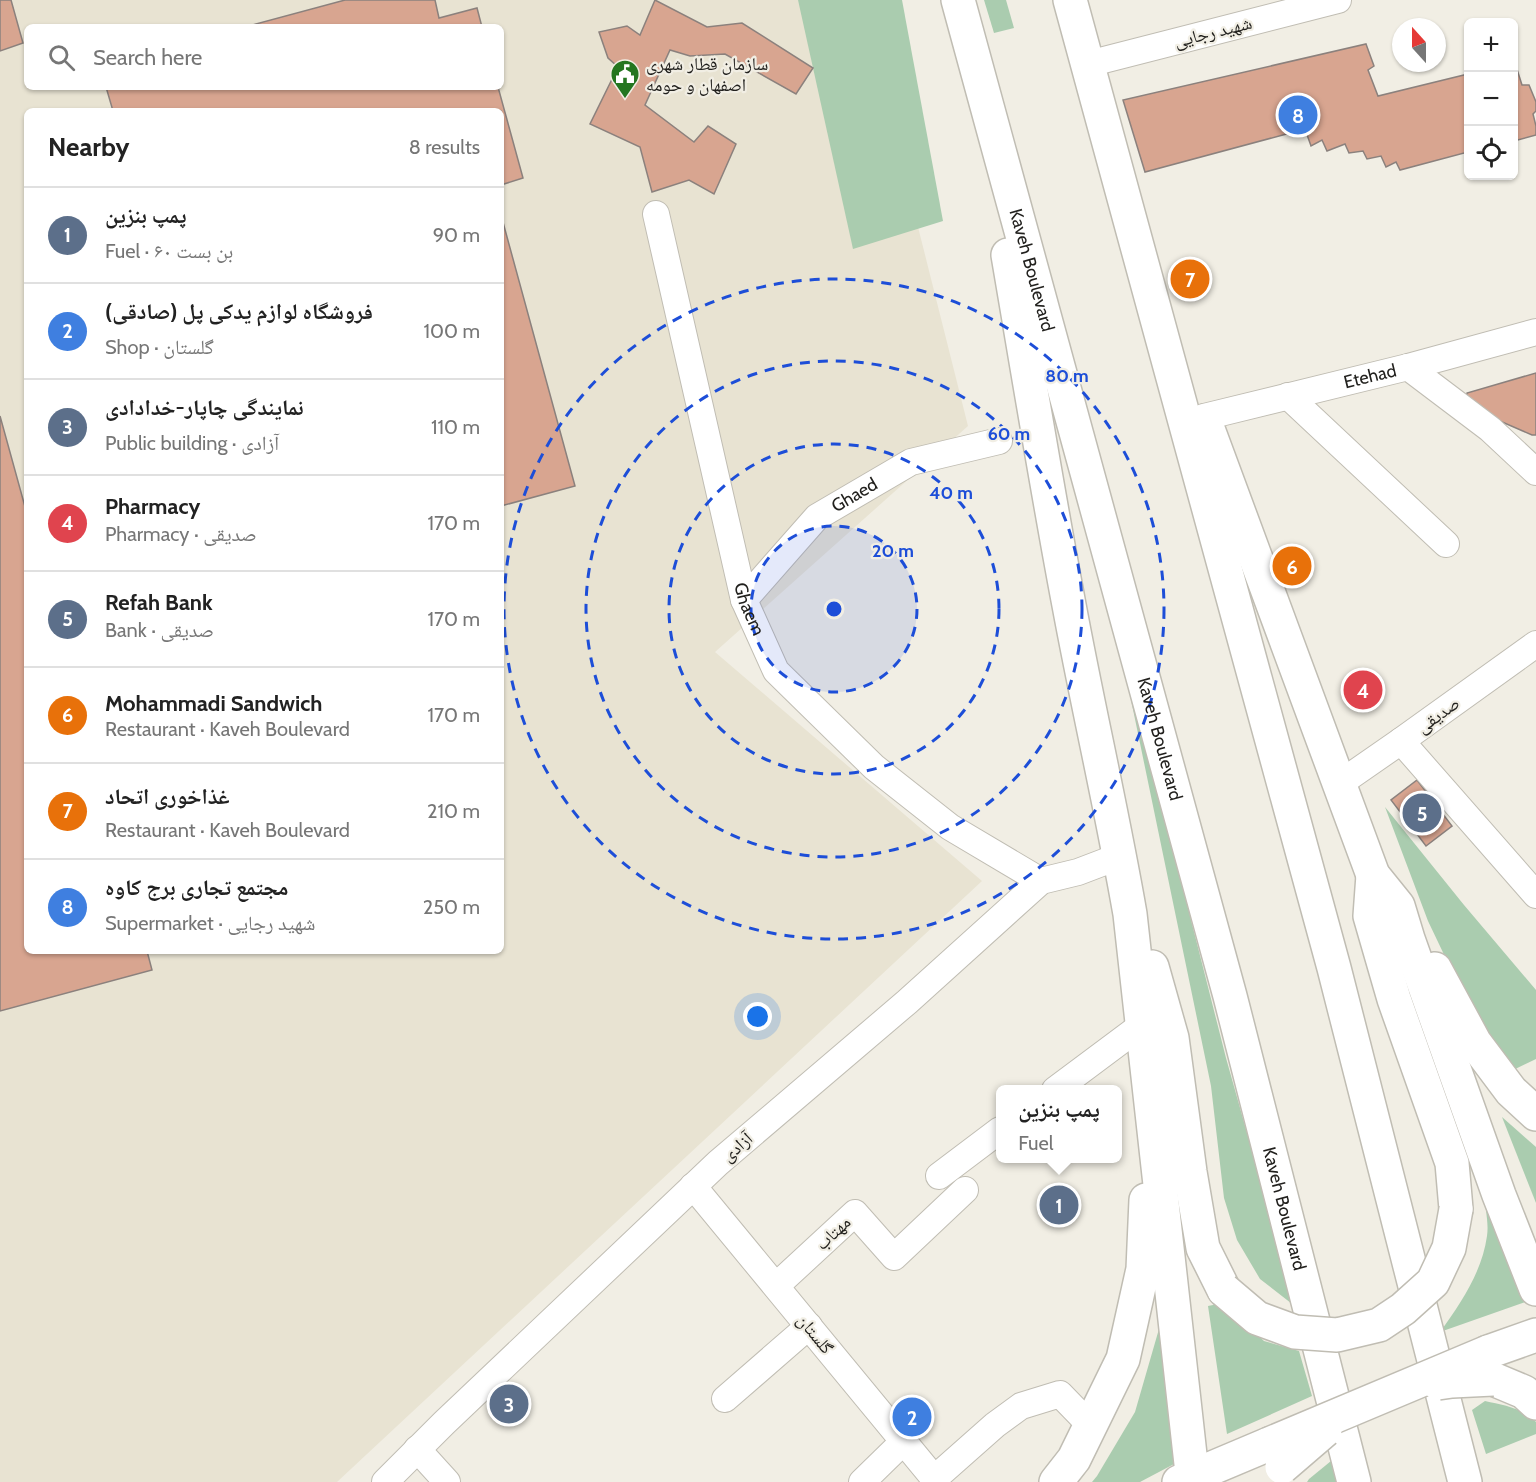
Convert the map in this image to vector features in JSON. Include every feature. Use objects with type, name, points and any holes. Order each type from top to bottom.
[{"type":"main road","name":"Kaveh Boulevard","points":[[958,0],[1230,996],[1354,1482]]},
{"type":"main road","points":[[1070,0],[1334,968],[1465,1482]]},
{"type":"main road","points":[[978,75],[1040,447],[1069,607],[1130,914],[1177,1328],[1188,1480],[1273,1464],[1347,1411],[1394,1391],[1490,1366],[1536,1335]]},
{"type":"main road","points":[[1143,269],[1204,417],[1373,875],[1398,906],[1499,1195],[1536,1288]]},
{"type":"main road","points":[[1120,856],[1172,1038],[1203,1248],[1224,1290],[1257,1318],[1295,1332],[1337,1335],[1379,1325],[1403,1309],[1433,1282],[1449,1248],[1456,1209],[1452,1163],[1394,999],[1370,916],[1373,875]]},
{"type":"main road","points":[[1408,939],[1437,970],[1475,1043],[1511,1091],[1530,1098]]},
{"type":"main road","points":[[1056,1482],[1074,1459],[1123,1359],[1143,1269],[1151,1102]]},
{"type":"main road","points":[[1490,1366],[1536,1403]]},
{"type":"street","name":"شهید رجایی","points":[[1088,64],[1338,0]]},
{"type":"street","name":"Ghaem","points":[[656,214],[744,600],[776,670],[874,767],[950,827],[1041,881]]},
{"type":"street","name":"Etehad","points":[[1204,417],[1408,367],[1536,332]]},
{"type":"street","points":[[1408,367],[1490,429],[1536,472]]},
{"type":"street","points":[[1288,396],[1446,544]]},
{"type":"street","name":"Ghaed","points":[[744,600],[817,517],[910,462],[999,441]]},
{"type":"street","name":"صدیقی","points":[[1339,784],[1536,644]]},
{"type":"street","points":[[1401,741],[1536,895]]},
{"type":"street","name":"آزادی","points":[[385,1482],[718,1163],[907,1002],[1041,881],[1078,872],[1120,856]]},
{"type":"street","points":[[1060,1085],[1142,1025]]},
{"type":"street","points":[[939,1176],[996,1133]]},
{"type":"street","name":"گلستان","points":[[693,1186],[936,1481]]},
{"type":"street","name":"مهتاب","points":[[776,1286],[855,1213],[894,1257],[965,1190]]},
{"type":"street","points":[[725,1399],[808,1326]]},
{"type":"street","points":[[936,1481],[995,1425],[1021,1406],[1060,1394],[1090,1426]]},
{"type":"street","points":[[862,1482],[903,1442]]},
{"type":"street","points":[[417,1449],[447,1482]]},
{"type":"shaded area","points":[[0,0],[861,0],[968,426],[715,652],[982,881],[337,1482],[0,1482]]},
{"type":"green space","points":[[798,0],[902,0],[943,221],[853,249]]},
{"type":"green space","points":[[984,0],[1006,0],[1014,28],[994,33]]},
{"type":"green space","points":[[1112,608],[1226,1058],[1296,1307],[1260,1279],[1237,1240],[1224,1198],[1211,1086]]},
{"type":"green space","points":[[1385,807],[1536,990],[1536,1059],[1505,1074],[1469,1007],[1428,921]]},
{"type":"green space","points":[[1502,1117],[1536,1147],[1536,1203]]},
{"type":"green space","points":[[1484,1194],[1528,1301],[1440,1332],[1463,1298],[1480,1262],[1487,1231]]},
{"type":"green space","points":[[1223,1303],[1264,1341],[1299,1351],[1312,1396],[1227,1434],[1208,1306]]},
{"type":"green space","points":[[1161,1322],[1176,1463],[1140,1482],[1092,1482],[1135,1412]]},
{"type":"green space","points":[[1485,1401],[1525,1413],[1536,1422],[1536,1434],[1486,1454],[1472,1410]]},
{"type":"green space","points":[[1331,1461],[1337,1482],[1307,1482],[1309,1479]]},
{"type":"building","points":[[0,0],[11,0],[23,43],[0,51]]},
{"type":"building","points":[[345,0],[435,0],[439,18],[477,8],[481,24],[256,24]]},
{"type":"building","name":"سازمان قطار شهری اصفهان و حومه","points":[[655,0],[707,27],[742,23],[813,68],[796,94],[725,54],[690,56],[670,50],[645,105],[694,142],[708,126],[736,144],[714,194],[689,180],[652,192],[640,147],[590,124],[618,67],[608,58],[599,32],[627,26],[640,35]]},
{"type":"building","points":[[1366,44],[1374,66],[1368,70],[1378,96],[1464,75],[1464,153],[1400,170],[1396,162],[1386,167],[1381,156],[1367,159],[1363,151],[1349,153],[1345,144],[1327,151],[1322,140],[1311,146],[1305,129],[1145,172],[1123,100]]},
{"type":"building","points":[[1518,72],[1522,85],[1529,85],[1536,102],[1536,111],[1533,114],[1536,135],[1518,140]]},
{"type":"building","points":[[107,90],[499,90],[504,108],[112,108]]},
{"type":"building","points":[[504,109],[523,178],[504,184]]},
{"type":"building","points":[[504,226],[575,486],[504,505]]},
{"type":"building","points":[[1536,373],[1536,435],[1472,409],[1466,401],[1467,393]]},
{"type":"building","points":[[0,416],[24,503],[24,954],[148,954],[152,970],[0,1011]]},
{"type":"building","points":[[1417,780],[1452,826],[1426,846],[1391,800]]},
{"type":"place","name":"سازمان قطار شهری اصفهان و حومه","points":[[625,100]]},
{"type":"place","name":"مجتمع تجاری برج کاوه","points":[[1298,115]]},
{"type":"place","name":"غذاخوری اتحاد","points":[[1190,279]]},
{"type":"place","name":"Mohammadi Sandwich","points":[[1292,566]]},
{"type":"place","name":"Pharmacy","points":[[1363,690]]},
{"type":"place","name":"Refah Bank","points":[[1422,813]]},
{"type":"place","name":"پمپ بنزین","points":[[1059,1205]]},
{"type":"place","name":"نمایندگی چاپار-خدادادی","points":[[509,1404]]},
{"type":"place","name":"فروشگاه لوازم یدکی پل (صادقی)","points":[[912,1417]]}]
